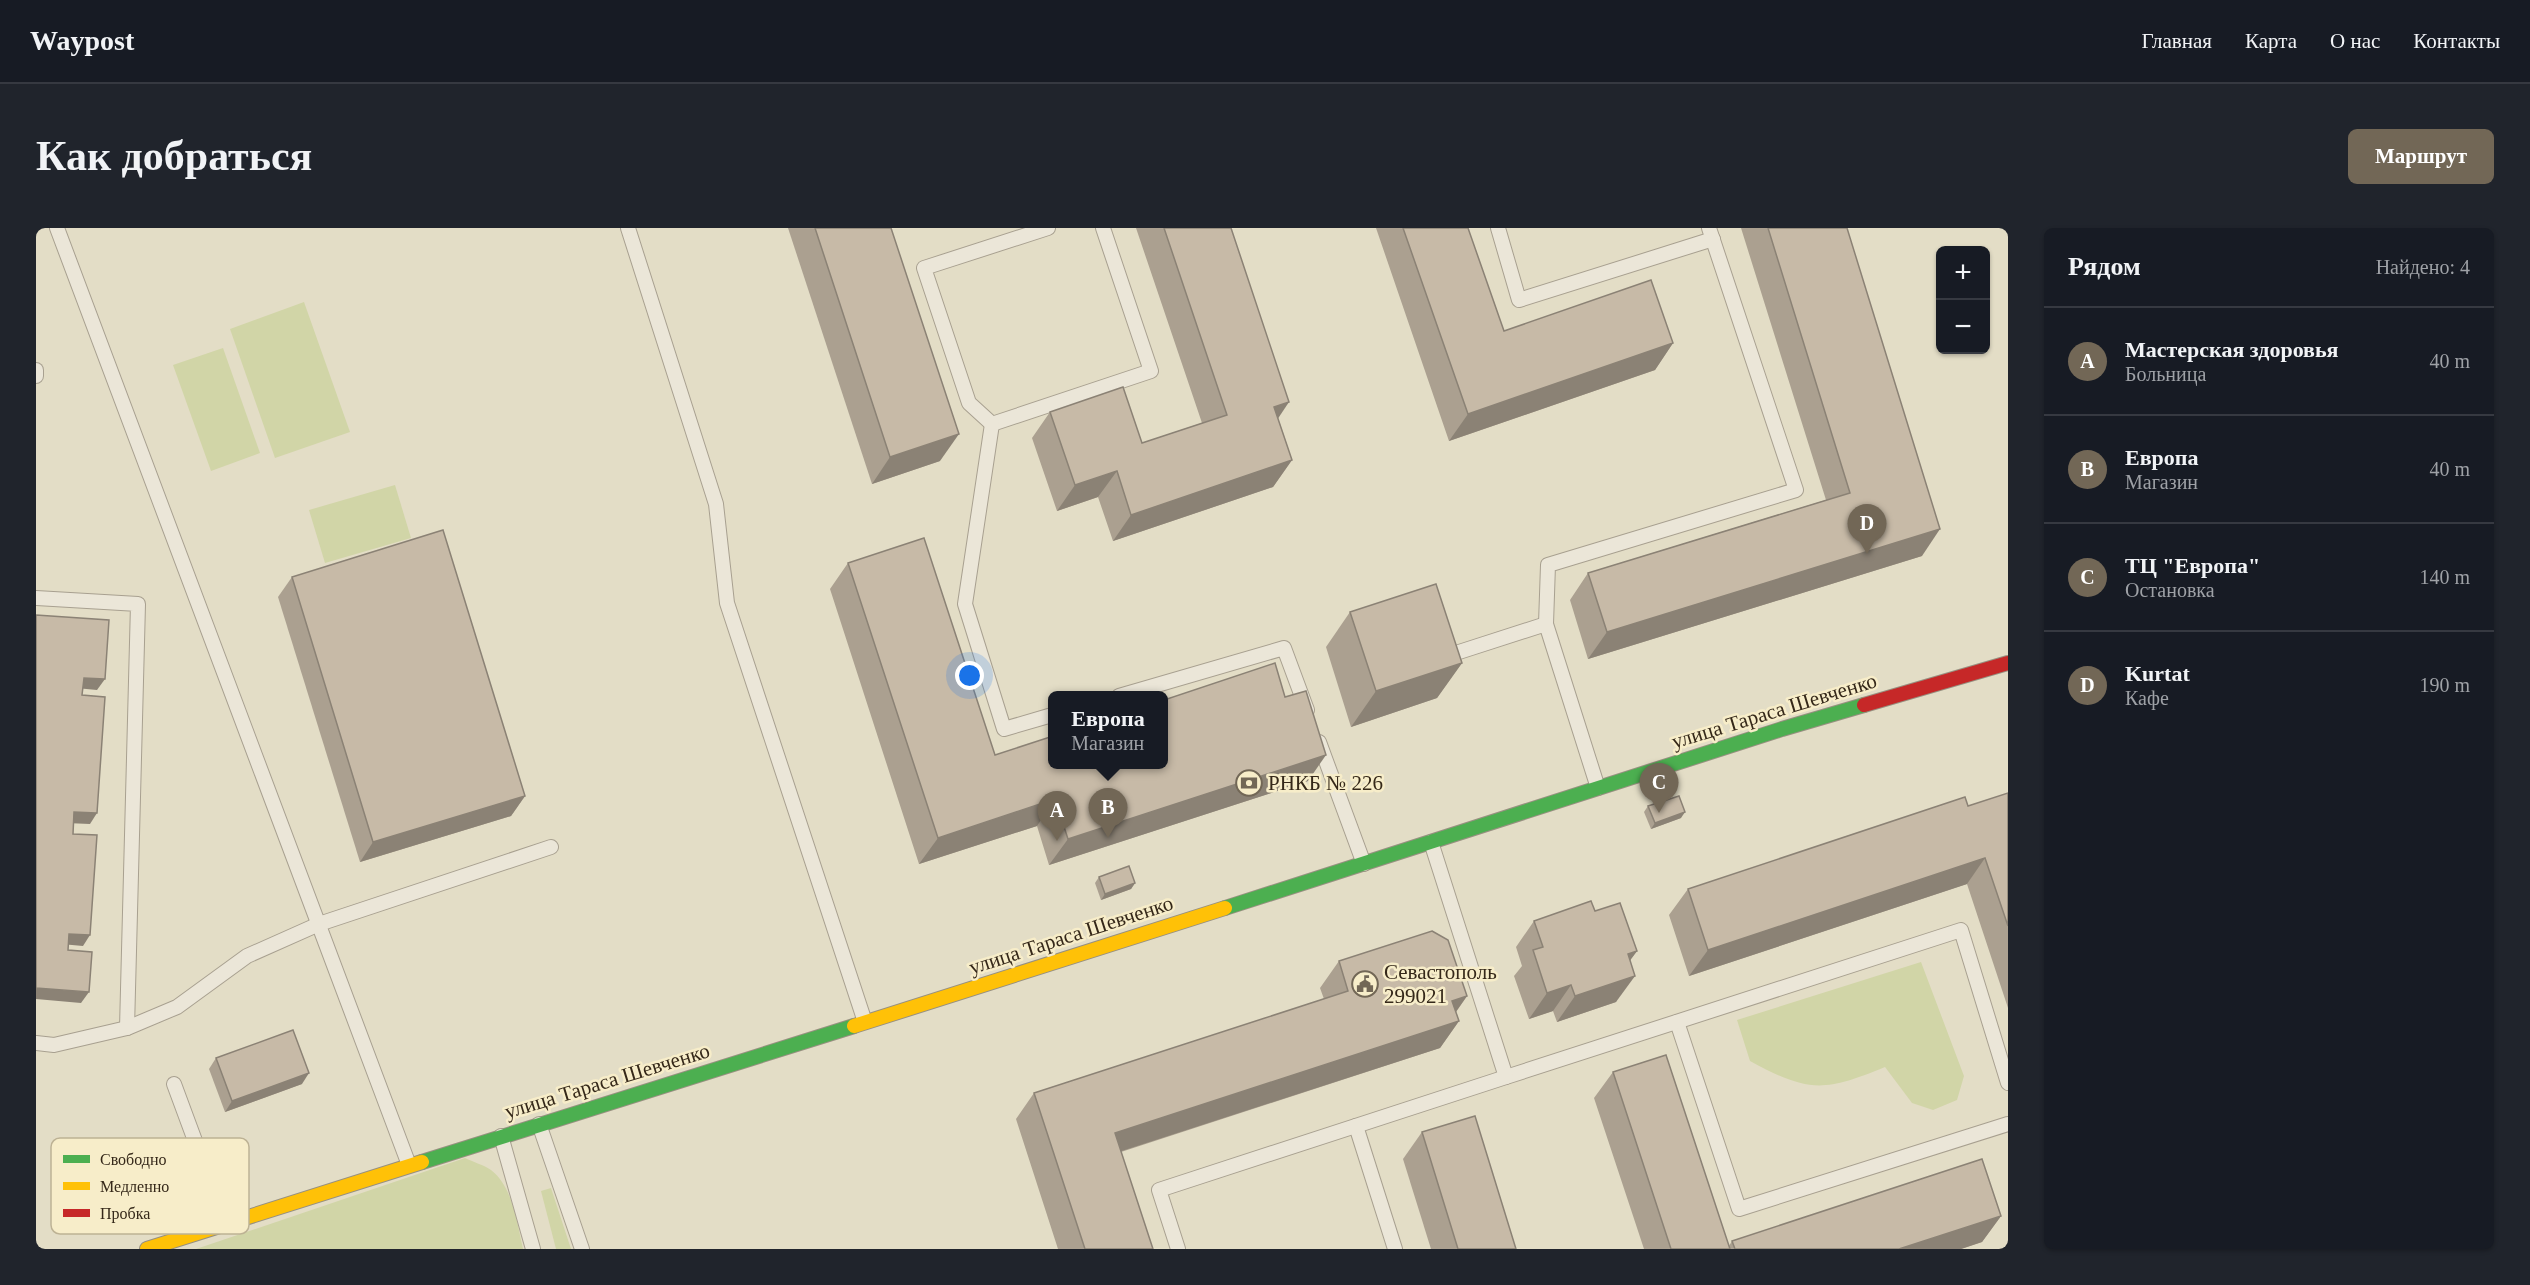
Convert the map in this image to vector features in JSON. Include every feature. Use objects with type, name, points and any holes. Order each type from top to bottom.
[{"type":"main road","name":"улица Тараса Шевченко","points":[[249,1216],[1364,864],[1782,729],[2008,663]]},
{"type":"main road","name":"улица Тараса Шевченко","points":[[147,1249],[194,1234]]},
{"type":"lane","points":[[57,228],[409,1165]]},
{"type":"lane","points":[[628,228],[716,504],[727,603],[865,1022]]},
{"type":"lane","points":[[992,424],[969,403],[924,268],[1048,228]]},
{"type":"lane","points":[[992,424],[1151,371],[1103,228]]},
{"type":"lane","points":[[1498,228],[1519,300],[1711,234],[1796,490],[1548,565],[1546,624],[1598,788]]},
{"type":"lane","points":[[36,370],[36,376]]},
{"type":"lane","points":[[992,424],[965,604],[1004,729],[1048,716]]},
{"type":"lane","points":[[36,598],[138,604],[128,1028]]},
{"type":"lane","points":[[1458,652],[1546,624]]},
{"type":"lane","points":[[1136,691],[1284,648],[1364,864]]},
{"type":"lane","points":[[1431,842],[1506,1077]]},
{"type":"lane","points":[[36,1042],[54,1045],[128,1028],[177,1007],[247,956],[319,924],[551,847]]},
{"type":"lane","points":[[1178,1249],[1159,1190],[1961,930],[2008,1083]]},
{"type":"lane","points":[[1677,1022],[1739,1209],[2008,1124]]},
{"type":"lane","points":[[174,1084],[194,1138]]},
{"type":"lane","points":[[539,1124],[582,1249]]},
{"type":"lane","points":[[1356,1126],[1395,1249]]},
{"type":"lane","points":[[501,1136],[533,1249]]},
{"type":"green space","points":[[304,302],[350,432],[275,458],[230,329]]},
{"type":"green space","points":[[223,348],[260,453],[211,471],[173,365]]},
{"type":"green space","points":[[395,485],[411,538],[325,563],[309,510]]},
{"type":"green space","points":[[1921,962],[1964,1076],[1957,1100],[1933,1110],[1912,1103],[1885,1067],[1831,1085],[1817,1085],[1787,1079],[1750,1061],[1737,1020]]},
{"type":"green space","points":[[465,1158],[491,1170],[504,1186],[513,1206],[523,1249],[196,1249],[240,1234],[249,1234],[249,1231]]},
{"type":"green space","points":[[551,1188],[571,1249],[556,1249],[541,1191]]},
{"type":"building","points":[[815,228],[891,228],[959,434],[890,457]]},
{"type":"building","points":[[1164,228],[1231,228],[1289,402],[1274,407],[1292,460],[1131,515],[1117,471],[1075,485],[1050,412],[1123,387],[1142,443],[1227,415]]},
{"type":"building","points":[[1403,228],[1468,228],[1504,331],[1651,280],[1673,343],[1468,414]]},
{"type":"building","points":[[1768,228],[1847,228],[1940,529],[1607,632],[1588,573],[1850,493]]},
{"type":"building","points":[[443,530],[525,796],[373,842],[292,577]]},
{"type":"building","points":[[924,538],[995,755],[1048,738],[1048,769],[1168,769],[1168,699],[1275,663],[1285,697],[1306,691],[1326,755],[1068,839],[1055,799],[938,838],[848,563]]},
{"type":"building","points":[[1436,584],[1462,663],[1376,691],[1350,612]]},
{"type":"building","points":[[36,615],[109,620],[105,679],[84,678],[82,695],[105,697],[97,813],[74,812],[73,834],[97,835],[90,935],[69,934],[68,950],[92,952],[89,992],[36,988]]},
{"type":"building","points":[[2008,793],[2008,926],[1985,858],[1708,950],[1688,889],[1965,797],[1968,806]]},
{"type":"building","points":[[1679,796],[1685,812],[1655,823],[1648,806]]},
{"type":"building","points":[[1129,866],[1135,883],[1105,894],[1099,877]]},
{"type":"building","points":[[1591,901],[1595,911],[1620,903],[1637,951],[1628,954],[1635,976],[1575,996],[1571,985],[1547,993],[1533,950],[1543,947],[1534,921]]},
{"type":"building","points":[[1432,931],[1448,940],[1467,996],[1452,1001],[1459,1021],[1115,1133],[1153,1249],[1085,1249],[1034,1093],[1348,991],[1339,961]]},
{"type":"building","points":[[293,1030],[309,1073],[232,1101],[216,1058]]},
{"type":"building","points":[[1666,1055],[1730,1249],[1671,1249],[1613,1072]]},
{"type":"building","points":[[1475,1116],[1516,1249],[1458,1249],[1422,1132]]},
{"type":"building","points":[[1982,1159],[2001,1216],[1899,1249],[1735,1249],[1732,1241]]},
{"type":"traffic: fast","points":[[1225,908],[1782,729],[1864,705]]},
{"type":"traffic: fast","points":[[422,1162],[854,1026]]},
{"type":"traffic: slow","points":[[854,1026],[1225,908]]},
{"type":"traffic: slow","points":[[249,1217],[422,1162]]},
{"type":"traffic: slow","points":[[147,1249],[194,1234]]},
{"type":"traffic: jam","points":[[1864,705],[2008,663]]},
{"type":"place","name":"Kurtat","points":[[1867,554]]},
{"type":"place","name":"РНКБ № 226","points":[[1249,783]]},
{"type":"place","name":"ТЦ \"Европа\"","points":[[1659,813]]},
{"type":"place","name":"Европа","points":[[1108,838]]},
{"type":"place","name":"Мастерская здоровья","points":[[1057,841]]},
{"type":"place","name":"Севастополь 299021","points":[[1365,984]]}]
